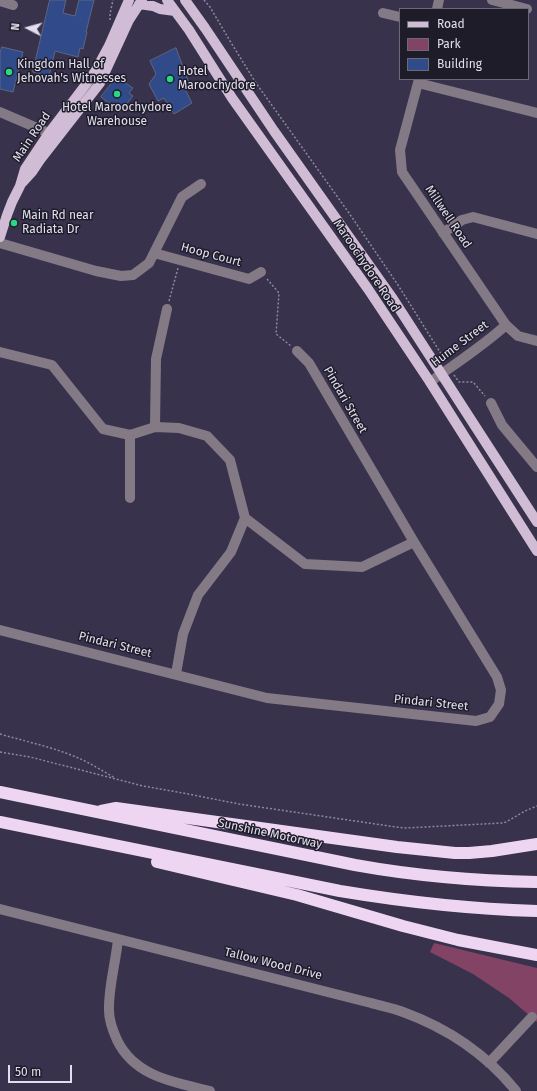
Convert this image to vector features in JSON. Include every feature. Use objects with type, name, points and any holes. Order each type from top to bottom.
[{"type":"highway","name":"Sunshine Motorway","points":[[0,792],[388,871],[476,880],[537,882]]},
{"type":"highway","points":[[94,812],[116,808],[397,847],[455,852],[469,853],[492,851],[537,844]]},
{"type":"highway","points":[[0,822],[332,890],[391,900],[466,908],[537,911]]},
{"type":"highway","points":[[65,835],[85,846],[297,895],[403,926],[458,940],[537,955]]},
{"type":"main road","name":"Main Road","points":[[54,135],[96,70],[129,0]]},
{"type":"main road","name":"Maroochydore Road","points":[[166,0],[189,30],[232,98],[368,289],[430,382],[537,551]]},
{"type":"main road","name":"Maroochydore Road","points":[[185,0],[274,131],[384,286],[537,522]]},
{"type":"main road","name":"Main Road","points":[[0,237],[12,202],[20,186],[25,168],[100,83],[129,20],[141,2]]},
{"type":"main road","points":[[141,2],[160,9],[175,11]]},
{"type":"street","points":[[492,0],[524,8]]},
{"type":"street","points":[[0,1],[13,5]]},
{"type":"street","points":[[382,13],[399,17]]},
{"type":"street","points":[[418,81],[537,113]]},
{"type":"street","name":"Millwell Road","points":[[418,81],[400,150],[402,172],[506,325],[518,336],[537,341]]},
{"type":"street","points":[[0,112],[54,135]]},
{"type":"street","points":[[0,243],[96,271],[121,276],[133,275],[148,263],[182,197],[201,184]]},
{"type":"street","points":[[443,233],[462,220],[473,217],[537,234]]},
{"type":"street","name":"Hoop Court","points":[[154,253],[249,279],[261,272]]},
{"type":"street","points":[[155,428],[156,359],[167,309]]},
{"type":"street","name":"Hume Street","points":[[430,382],[506,325]]},
{"type":"street","name":"Pindari Street","points":[[0,630],[267,698],[476,721],[490,717],[499,704],[501,690],[497,677],[414,542],[309,364],[297,351]]},
{"type":"street","points":[[0,352],[52,365],[103,429],[130,435],[155,428],[178,428],[207,436],[230,460],[245,518],[231,552],[198,595],[184,634],[176,674]]},
{"type":"street","points":[[491,403],[502,425],[537,467]]},
{"type":"street","points":[[130,435],[130,498]]},
{"type":"street","points":[[245,518],[305,564],[362,567],[414,542]]},
{"type":"street","name":"Tallow Wood Drive","points":[[0,909],[403,1012],[431,1024],[458,1039],[476,1052],[505,1077],[516,1091]]},
{"type":"street","points":[[118,939],[111,982],[109,1012],[113,1031],[121,1047],[134,1063],[151,1074],[210,1091]]},
{"type":"street","points":[[489,1064],[532,1017]]},
{"type":"path","points":[[110,22],[113,0]]},
{"type":"path","points":[[204,0],[210,7],[256,83],[398,285],[442,354]]},
{"type":"path","points":[[167,309],[180,260]]},
{"type":"path","points":[[261,272],[279,293],[276,334],[297,351]]},
{"type":"path","points":[[459,382],[473,382],[491,403]]},
{"type":"path","points":[[0,734],[72,756],[119,780]]},
{"type":"path","points":[[0,752],[30,757],[144,786],[239,804],[406,828],[502,823],[537,806]]},
{"type":"green space","points":[[434,943],[537,968],[537,1022],[509,998],[473,974],[430,952]]},
{"type":"building","points":[[50,0],[66,0],[63,13],[75,16],[79,0],[94,0],[83,49],[80,48],[78,57],[55,51],[49,76],[33,72]]},
{"type":"building","name":"Kingdom Hall of Jehovah's Witnesses","points":[[2,47],[23,52],[13,92],[0,89],[0,54]]},
{"type":"building","name":"Hotel Maroochydore","points":[[176,48],[189,83],[184,87],[192,103],[174,114],[164,98],[158,101],[149,84],[156,74],[150,61]]},
{"type":"building","name":"Hotel Maroochydore Warehouse","points":[[117,77],[133,88],[129,93],[133,96],[120,112],[101,97]]},
{"type":"place","name":"Kingdom Hall of Jehovah's Witnesses","points":[[9,72]]},
{"type":"place","name":"Hotel Maroochydore","points":[[170,79]]},
{"type":"place","name":"Hotel Maroochydore Warehouse","points":[[117,94]]},
{"type":"place","name":"Main Rd near Radiata Dr","points":[[14,223]]}]
